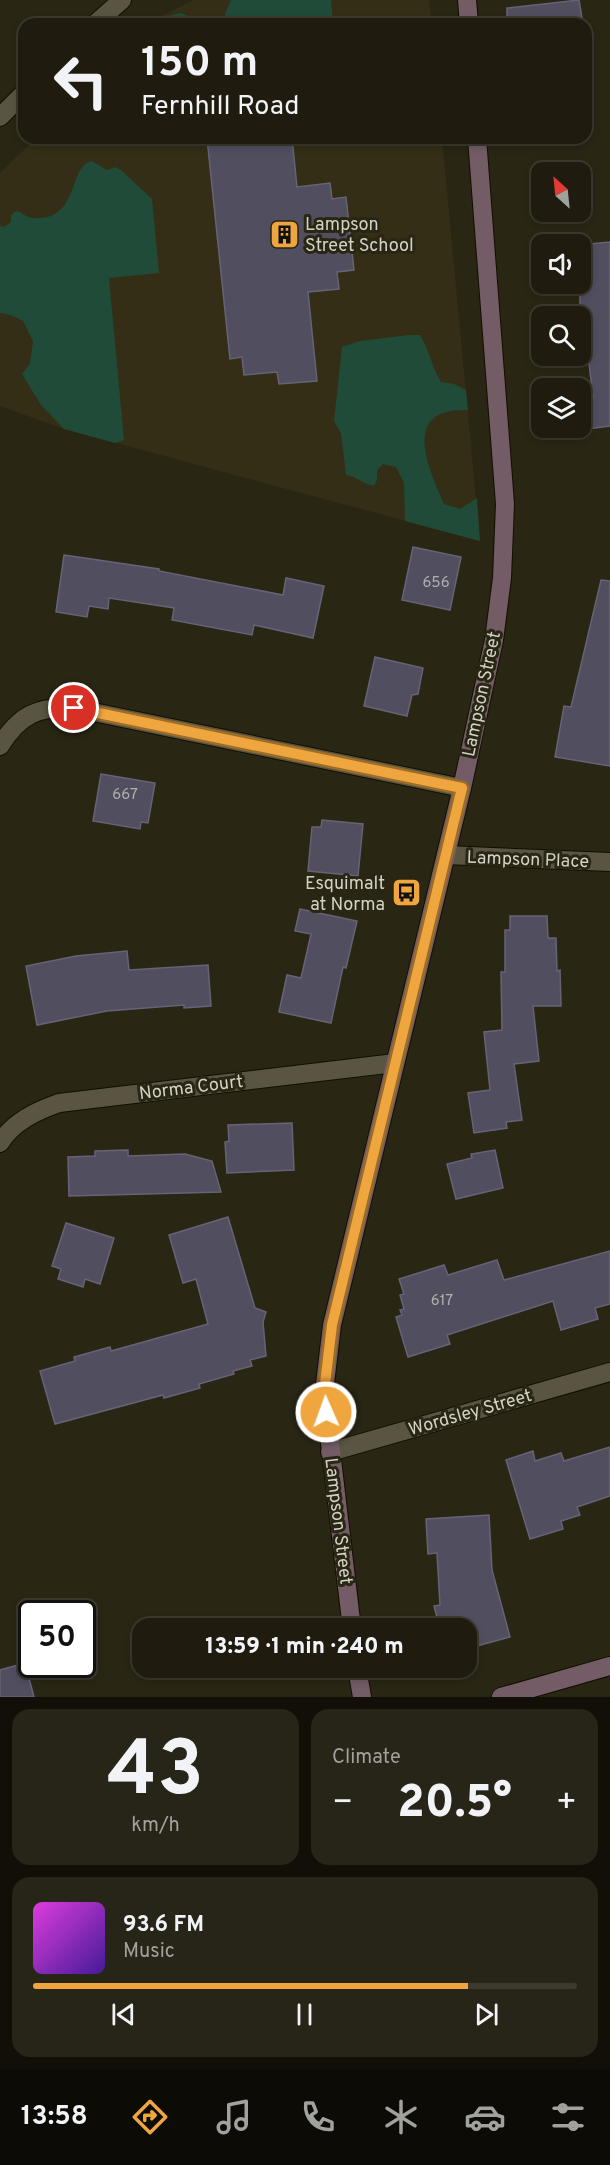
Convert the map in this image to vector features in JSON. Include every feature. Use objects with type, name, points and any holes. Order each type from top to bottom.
[{"type":"main road","points":[[467,0],[468,18]]},
{"type":"main road","name":"Lampson Street","points":[[351,1618],[324,1392],[332,1325],[462,788],[494,640],[502,578],[505,504],[477,144]]},
{"type":"main road","points":[[501,1697],[610,1666]]},
{"type":"main road","points":[[359,1678],[362,1697]]},
{"type":"street","points":[[102,18],[122,0]]},
{"type":"street","points":[[0,117],[18,99]]},
{"type":"street","points":[[0,746],[9,732],[22,719],[38,711],[56,707],[74,708],[462,788]]},
{"type":"street","name":"Lampson Place","points":[[446,855],[610,862]]},
{"type":"street","name":"Norma Court","points":[[0,1143],[15,1125],[59,1103],[395,1063]]},
{"type":"street","name":"Wordsley Street","points":[[330,1452],[610,1372]]},
{"type":"shaded area","points":[[194,0],[429,0],[431,18],[158,18]]},
{"type":"shaded area","points":[[30,144],[443,144],[480,541],[64,429],[0,406],[0,173]]},
{"type":"green space","points":[[231,0],[331,0],[332,18],[227,18],[225,14]]},
{"type":"green space","points":[[181,13],[190,18],[164,18]]},
{"type":"green space","points":[[92,161],[107,170],[115,167],[121,170],[152,199],[159,273],[109,278],[124,440],[115,443],[64,429],[41,405],[22,374],[30,364],[33,341],[23,321],[0,313],[0,226],[4,227],[11,222],[11,215],[16,211],[33,218],[48,217],[59,211],[66,203],[79,172]]},
{"type":"green space","points":[[420,335],[441,382],[454,384],[466,390],[468,410],[447,412],[434,418],[426,429],[424,442],[431,473],[444,504],[460,509],[477,498],[480,541],[405,521],[404,483],[396,467],[383,464],[377,470],[377,480],[374,486],[346,475],[341,433],[334,421],[342,347],[360,341]]},
{"type":"building","points":[[579,0],[582,18],[507,18],[507,8]]},
{"type":"building","name":"Lampson Street School","points":[[208,144],[293,144],[297,187],[330,183],[332,199],[346,197],[354,270],[337,272],[339,289],[308,292],[317,381],[279,384],[277,372],[244,375],[242,357],[230,359]]},
{"type":"building","points":[[610,242],[610,426],[591,429],[591,397],[593,397],[589,366],[591,306],[580,306],[580,294],[591,294],[591,244]]},
{"type":"building","points":[[413,547],[461,557],[450,610],[402,600]]},
{"type":"building","points":[[64,555],[159,569],[159,571],[283,595],[286,578],[324,586],[313,638],[254,625],[252,635],[172,620],[174,608],[109,598],[108,609],[89,606],[87,617],[56,612]]},
{"type":"building","points":[[601,580],[610,581],[610,766],[555,757],[564,706],[571,707]]},
{"type":"building","points":[[375,657],[423,668],[418,694],[412,695],[407,716],[364,706]]},
{"type":"building","points":[[101,774],[155,783],[148,823],[141,822],[140,829],[93,821]]},
{"type":"building","points":[[322,820],[363,824],[358,876],[308,871],[312,827],[321,827]]},
{"type":"building","points":[[300,909],[357,921],[346,968],[343,967],[331,1023],[279,1012],[287,975],[301,978],[311,934],[295,931]]},
{"type":"building","points":[[510,916],[547,916],[548,938],[556,938],[561,1006],[533,1006],[539,1061],[514,1064],[522,1120],[506,1122],[507,1128],[474,1133],[468,1093],[490,1090],[484,1032],[502,1030],[501,972],[505,972],[505,930],[510,930]]},
{"type":"building","points":[[127,951],[129,970],[208,965],[211,1006],[184,1008],[184,1005],[107,1011],[37,1025],[26,966],[76,956]]},
{"type":"building","points":[[292,1123],[294,1170],[227,1173],[225,1142],[229,1141],[228,1125]]},
{"type":"building","points":[[128,1150],[128,1156],[185,1154],[212,1161],[221,1192],[69,1196],[68,1157],[95,1156],[95,1151]]},
{"type":"building","points":[[495,1150],[503,1188],[456,1199],[447,1164],[472,1158],[471,1154]]},
{"type":"building","points":[[228,1217],[255,1308],[266,1312],[263,1322],[266,1356],[250,1360],[252,1366],[233,1371],[234,1374],[199,1384],[200,1388],[164,1398],[163,1395],[55,1424],[40,1371],[75,1361],[74,1357],[110,1347],[111,1351],[208,1324],[196,1279],[183,1283],[169,1235]]},
{"type":"building","points":[[66,1223],[114,1238],[100,1284],[85,1279],[83,1287],[58,1279],[61,1269],[52,1266]]},
{"type":"building","points":[[610,1251],[610,1304],[595,1308],[598,1319],[561,1330],[553,1301],[447,1335],[450,1344],[408,1357],[396,1317],[402,1315],[400,1310],[404,1309],[400,1295],[404,1294],[399,1279],[444,1265],[448,1275],[497,1260],[504,1280]]},
{"type":"building","points":[[610,1447],[610,1496],[577,1507],[580,1515],[561,1521],[563,1529],[530,1539],[506,1460],[533,1451],[535,1461],[561,1453],[564,1461]]},
{"type":"building","points":[[489,1515],[492,1570],[510,1637],[477,1646],[477,1618],[437,1618],[434,1606],[440,1605],[437,1553],[428,1554],[426,1519]]},
{"type":"building","points":[[18,1665],[18,1678],[29,1678],[34,1697],[0,1697],[0,1670]]},
{"type":"place","name":"Lampson Street School","points":[[284,234]]},
{"type":"place","name":"Esquimalt at Norma","points":[[406,893]]},
{"type":"route","points":[[74,708],[462,788],[332,1325],[324,1392],[326,1412]]}]
